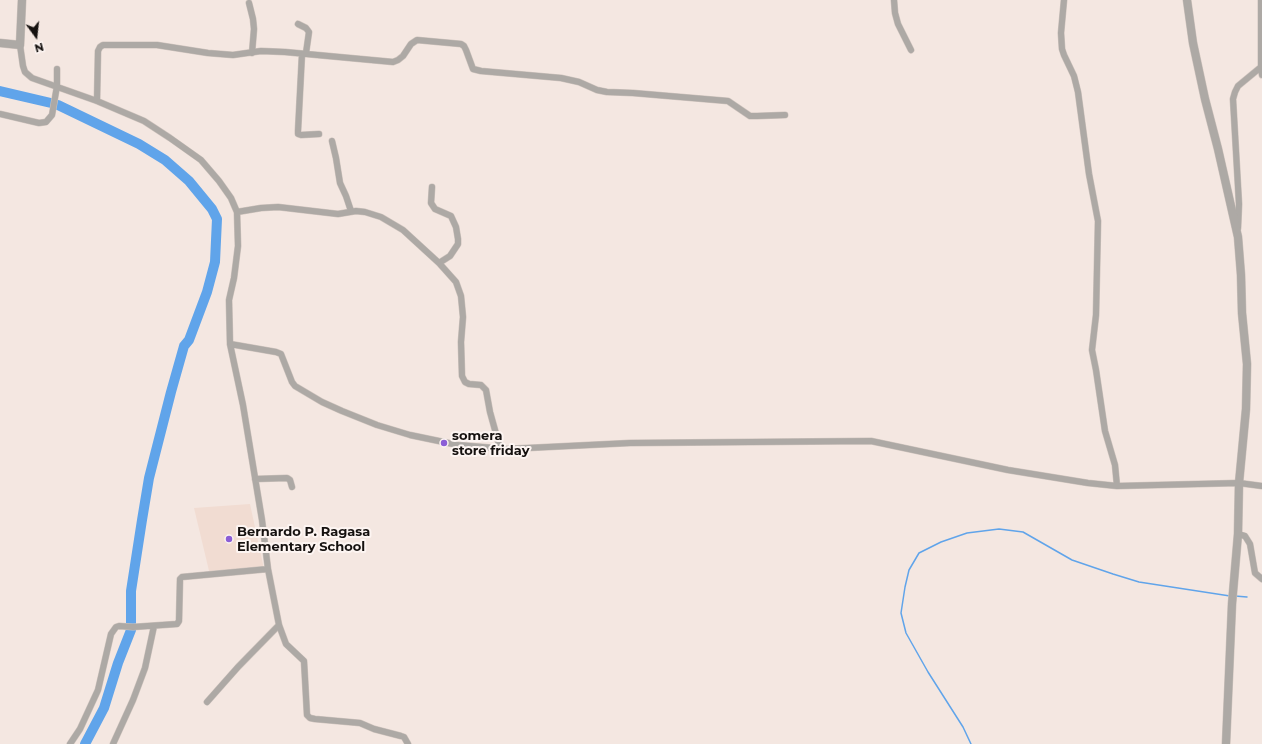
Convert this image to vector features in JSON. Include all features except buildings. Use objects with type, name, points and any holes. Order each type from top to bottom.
[{"type":"street","points":[[22,0],[20,45],[25,72],[32,78],[97,101],[144,121],[201,160],[231,198],[237,212],[237,259],[229,300],[230,344],[255,479],[268,570],[279,626],[286,644],[304,661],[307,716],[310,718],[360,723],[374,730],[404,737],[408,744]]},
{"type":"street","points":[[894,0],[898,24],[911,50]]},
{"type":"street","points":[[1064,0],[1061,33],[1062,49],[1074,76],[1078,92],[1089,174],[1098,221],[1096,314],[1092,350],[1099,386],[1105,431],[1115,465],[1117,486]]},
{"type":"street","points":[[1187,0],[1193,43],[1205,99],[1238,237]]},
{"type":"street","points":[[1261,0],[1262,74]]},
{"type":"street","points":[[249,3],[254,29],[252,53]]},
{"type":"street","points":[[298,24],[306,28],[309,32],[304,54],[298,134],[301,136],[319,134]]},
{"type":"street","points":[[97,101],[98,51],[103,45],[156,45],[232,55],[267,51],[393,62],[403,56],[410,44],[417,40],[456,43],[464,46],[473,69],[480,71],[561,78],[579,82],[596,90],[607,92],[728,101],[750,116],[785,115]]},
{"type":"street","points":[[0,44],[20,45]]},
{"type":"street","points":[[1226,744],[1232,604],[1246,408],[1247,364],[1238,237],[1239,204],[1233,99],[1238,86],[1261,67]]},
{"type":"street","points":[[0,114],[39,123],[46,122],[52,115],[57,86],[57,69]]},
{"type":"street","points":[[332,141],[340,183],[351,211]]},
{"type":"street","points":[[432,187],[431,203],[435,209],[452,216],[458,239],[458,244],[450,256],[439,263]]},
{"type":"street","points":[[237,212],[278,206],[338,214],[351,211],[365,212],[375,214],[403,230],[439,263],[456,282],[462,296],[462,376],[464,382],[468,384],[481,385],[486,390],[490,412],[500,448]]},
{"type":"street","points":[[230,344],[281,354],[292,382],[298,388],[322,402],[377,425],[410,435],[458,445],[526,449],[630,443],[871,441],[1008,470],[1088,483],[1117,486],[1240,483],[1262,486]]},
{"type":"street","points":[[255,479],[287,478],[290,480],[292,487]]},
{"type":"street","points":[[1238,534],[1245,536],[1250,544],[1255,573],[1262,579]]},
{"type":"street","points":[[70,744],[80,729],[98,690],[111,634],[116,627],[154,626],[174,624],[178,622],[180,579],[182,577],[268,570]]},
{"type":"street","points":[[113,744],[133,700],[145,668],[154,626]]},
{"type":"street","points":[[207,702],[265,638],[279,626]]},
{"type":"shaded area","name":"Bernardo P. Ragasa Elementary School","points":[[250,504],[264,569],[210,575],[194,508]]},
{"type":"waterway","points":[[0,91],[51,103]]},
{"type":"waterway","points":[[58,105],[139,144],[165,160],[189,181],[212,209],[217,219],[215,262],[207,292],[189,340],[184,346],[149,478],[131,591],[131,630],[118,663],[104,708],[85,744]]},
{"type":"waterway","points":[[971,744],[963,727],[928,672],[906,633],[901,613],[905,587],[909,570],[919,553],[941,542],[967,533],[999,529],[1023,532],[1072,560],[1113,574],[1139,582],[1230,596]]},
{"type":"waterway","points":[[1235,596],[1247,597]]},
{"type":"place","name":"somera store friday","points":[[444,443]]},
{"type":"place","name":"Bernardo P. Ragasa Elementary School","points":[[229,539]]}]
